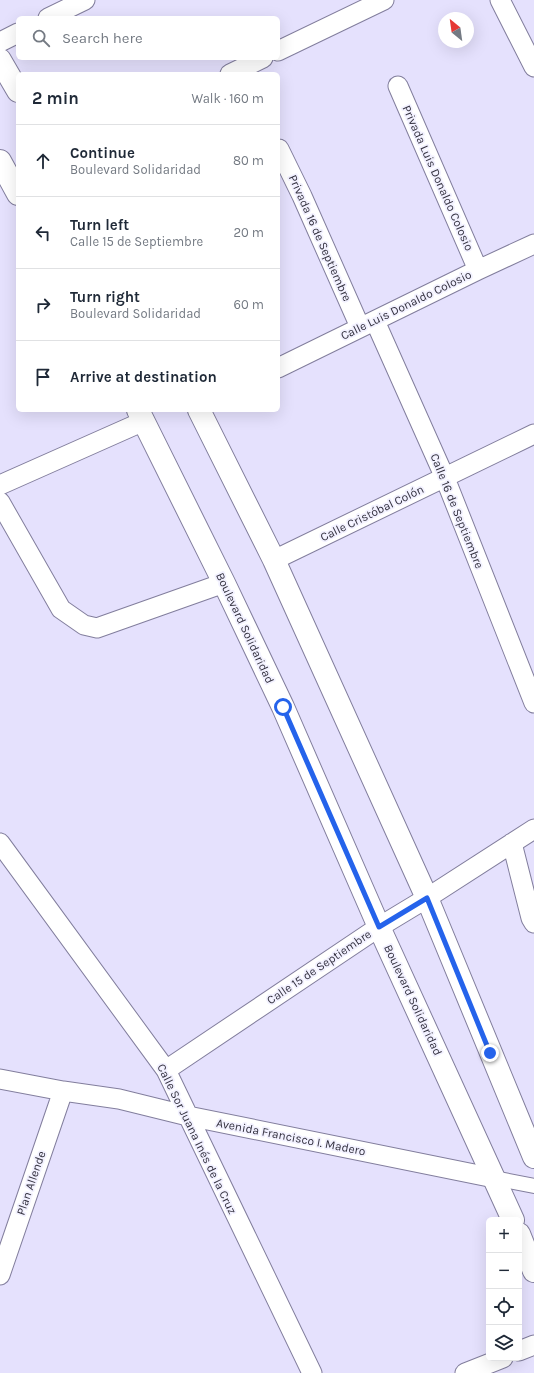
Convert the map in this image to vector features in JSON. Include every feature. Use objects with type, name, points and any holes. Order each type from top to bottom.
[{"type":"main road","points":[[0,60],[16,88]]},
{"type":"main road","points":[[0,161],[16,190]]},
{"type":"main road","points":[[200,412],[274,560],[427,898],[534,1157]]},
{"type":"main road","name":"Boulevard Solidaridad","points":[[141,415],[283,707],[379,927],[513,1217]]},
{"type":"main road","points":[[522,1241],[534,1270]]},
{"type":"street","points":[[52,16],[85,0]]},
{"type":"street","points":[[280,50],[384,0]]},
{"type":"street","points":[[500,0],[534,67]]},
{"type":"street","points":[[0,42],[16,34]]},
{"type":"street","points":[[234,72],[259,60]]},
{"type":"street","name":"Privada Luis Donaldo Colosio","points":[[398,86],[478,270]]},
{"type":"street","name":"Privada 16 de Septiembre","points":[[280,151],[367,324]]},
{"type":"street","name":"Calle Luis Donaldo Colosio","points":[[280,367],[534,244]]},
{"type":"street","name":"Calle 16 de Septiembre","points":[[367,324],[444,478],[534,703]]},
{"type":"street","points":[[0,485],[141,415]]},
{"type":"street","name":"Calle Cristóbal Colón","points":[[274,560],[534,434]]},
{"type":"street","points":[[0,502],[61,609],[84,625],[97,628],[224,583]]},
{"type":"street","name":"Calle 15 de Septiembre","points":[[166,1070],[379,927],[534,829]]},
{"type":"street","name":"Calle Sor Juana Inés de la Cruz","points":[[0,843],[166,1070],[312,1373]]},
{"type":"street","points":[[512,843],[531,918],[534,923]]},
{"type":"street","name":"Avenida Francisco I. Madero","points":[[0,1079],[63,1091],[118,1099],[188,1116],[534,1186]]},
{"type":"street","name":"Plan Allende","points":[[0,1275],[63,1091]]},
{"type":"street","points":[[522,1350],[534,1345]]},
{"type":"street","points":[[465,1373],[495,1361]]},
{"type":"route","points":[[283,707],[379,927],[427,898],[490,1053]]}]
